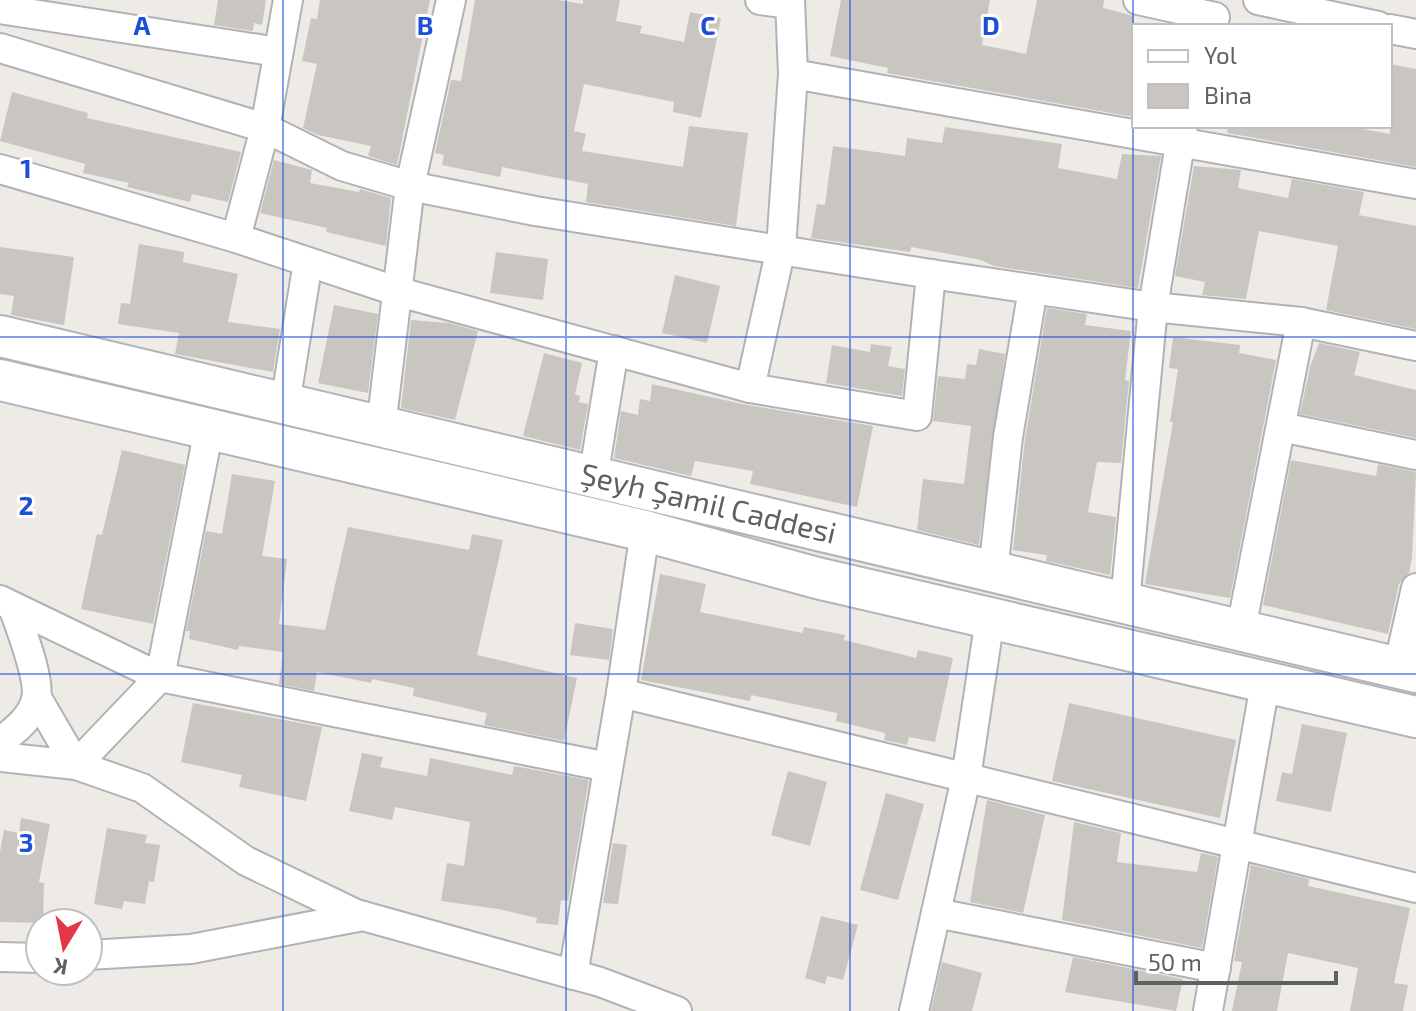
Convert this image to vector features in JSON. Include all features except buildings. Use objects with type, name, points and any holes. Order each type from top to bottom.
[{"type":"main road","name":"Şeyh Şamil Caddesi","points":[[0,336],[1407,670]]},
{"type":"main road","name":"Şeyh Şamil Caddesi","points":[[0,380],[645,531],[817,578],[1416,717]]},
{"type":"street","points":[[236,238],[265,128],[288,0]]},
{"type":"street","points":[[381,427],[410,186],[451,0]]},
{"type":"street","points":[[750,388],[781,248],[793,74],[790,2],[760,0]]},
{"type":"street","points":[[1138,0],[1216,14]]},
{"type":"street","points":[[1258,0],[1369,24]]},
{"type":"street","points":[[0,9],[278,52]]},
{"type":"street","points":[[1392,29],[1416,34]]},
{"type":"street","points":[[0,48],[265,128],[342,166],[410,186],[535,211],[931,274],[1153,307],[1301,322],[1416,346]]},
{"type":"street","points":[[793,74],[1132,127]]},
{"type":"street","points":[[1141,128],[1416,184]]},
{"type":"street","points":[[1125,602],[1153,307],[1180,134]]},
{"type":"street","points":[[0,169],[236,238],[399,292],[750,388],[917,416],[931,274]]},
{"type":"street","points":[[285,404],[308,262]]},
{"type":"street","points":[[993,572],[1008,437],[1033,289]]},
{"type":"street","points":[[1241,629],[1301,322]]},
{"type":"street","points":[[593,478],[614,350]]},
{"type":"street","points":[[1281,427],[1416,455]]},
{"type":"street","points":[[76,765],[160,677],[209,429]]},
{"type":"street","points":[[573,975],[645,531]]},
{"type":"street","points":[[1407,670],[1416,588]]},
{"type":"street","points":[[6,603],[160,677],[608,767]]},
{"type":"street","points":[[6,603],[28,648],[37,698],[76,765]]},
{"type":"street","points":[[914,1011],[966,778],[990,618]]},
{"type":"street","points":[[1208,1011],[1265,684]]},
{"type":"street","points":[[621,693],[1416,888]]},
{"type":"street","points":[[0,742],[21,725],[37,698]]},
{"type":"street","points":[[0,757],[76,765],[142,788],[246,861],[363,916],[573,975],[677,1011]]},
{"type":"street","points":[[936,913],[1216,968]]},
{"type":"street","points":[[104,954],[191,949],[363,916]]},
{"type":"street","points":[[0,957],[24,958]]}]
